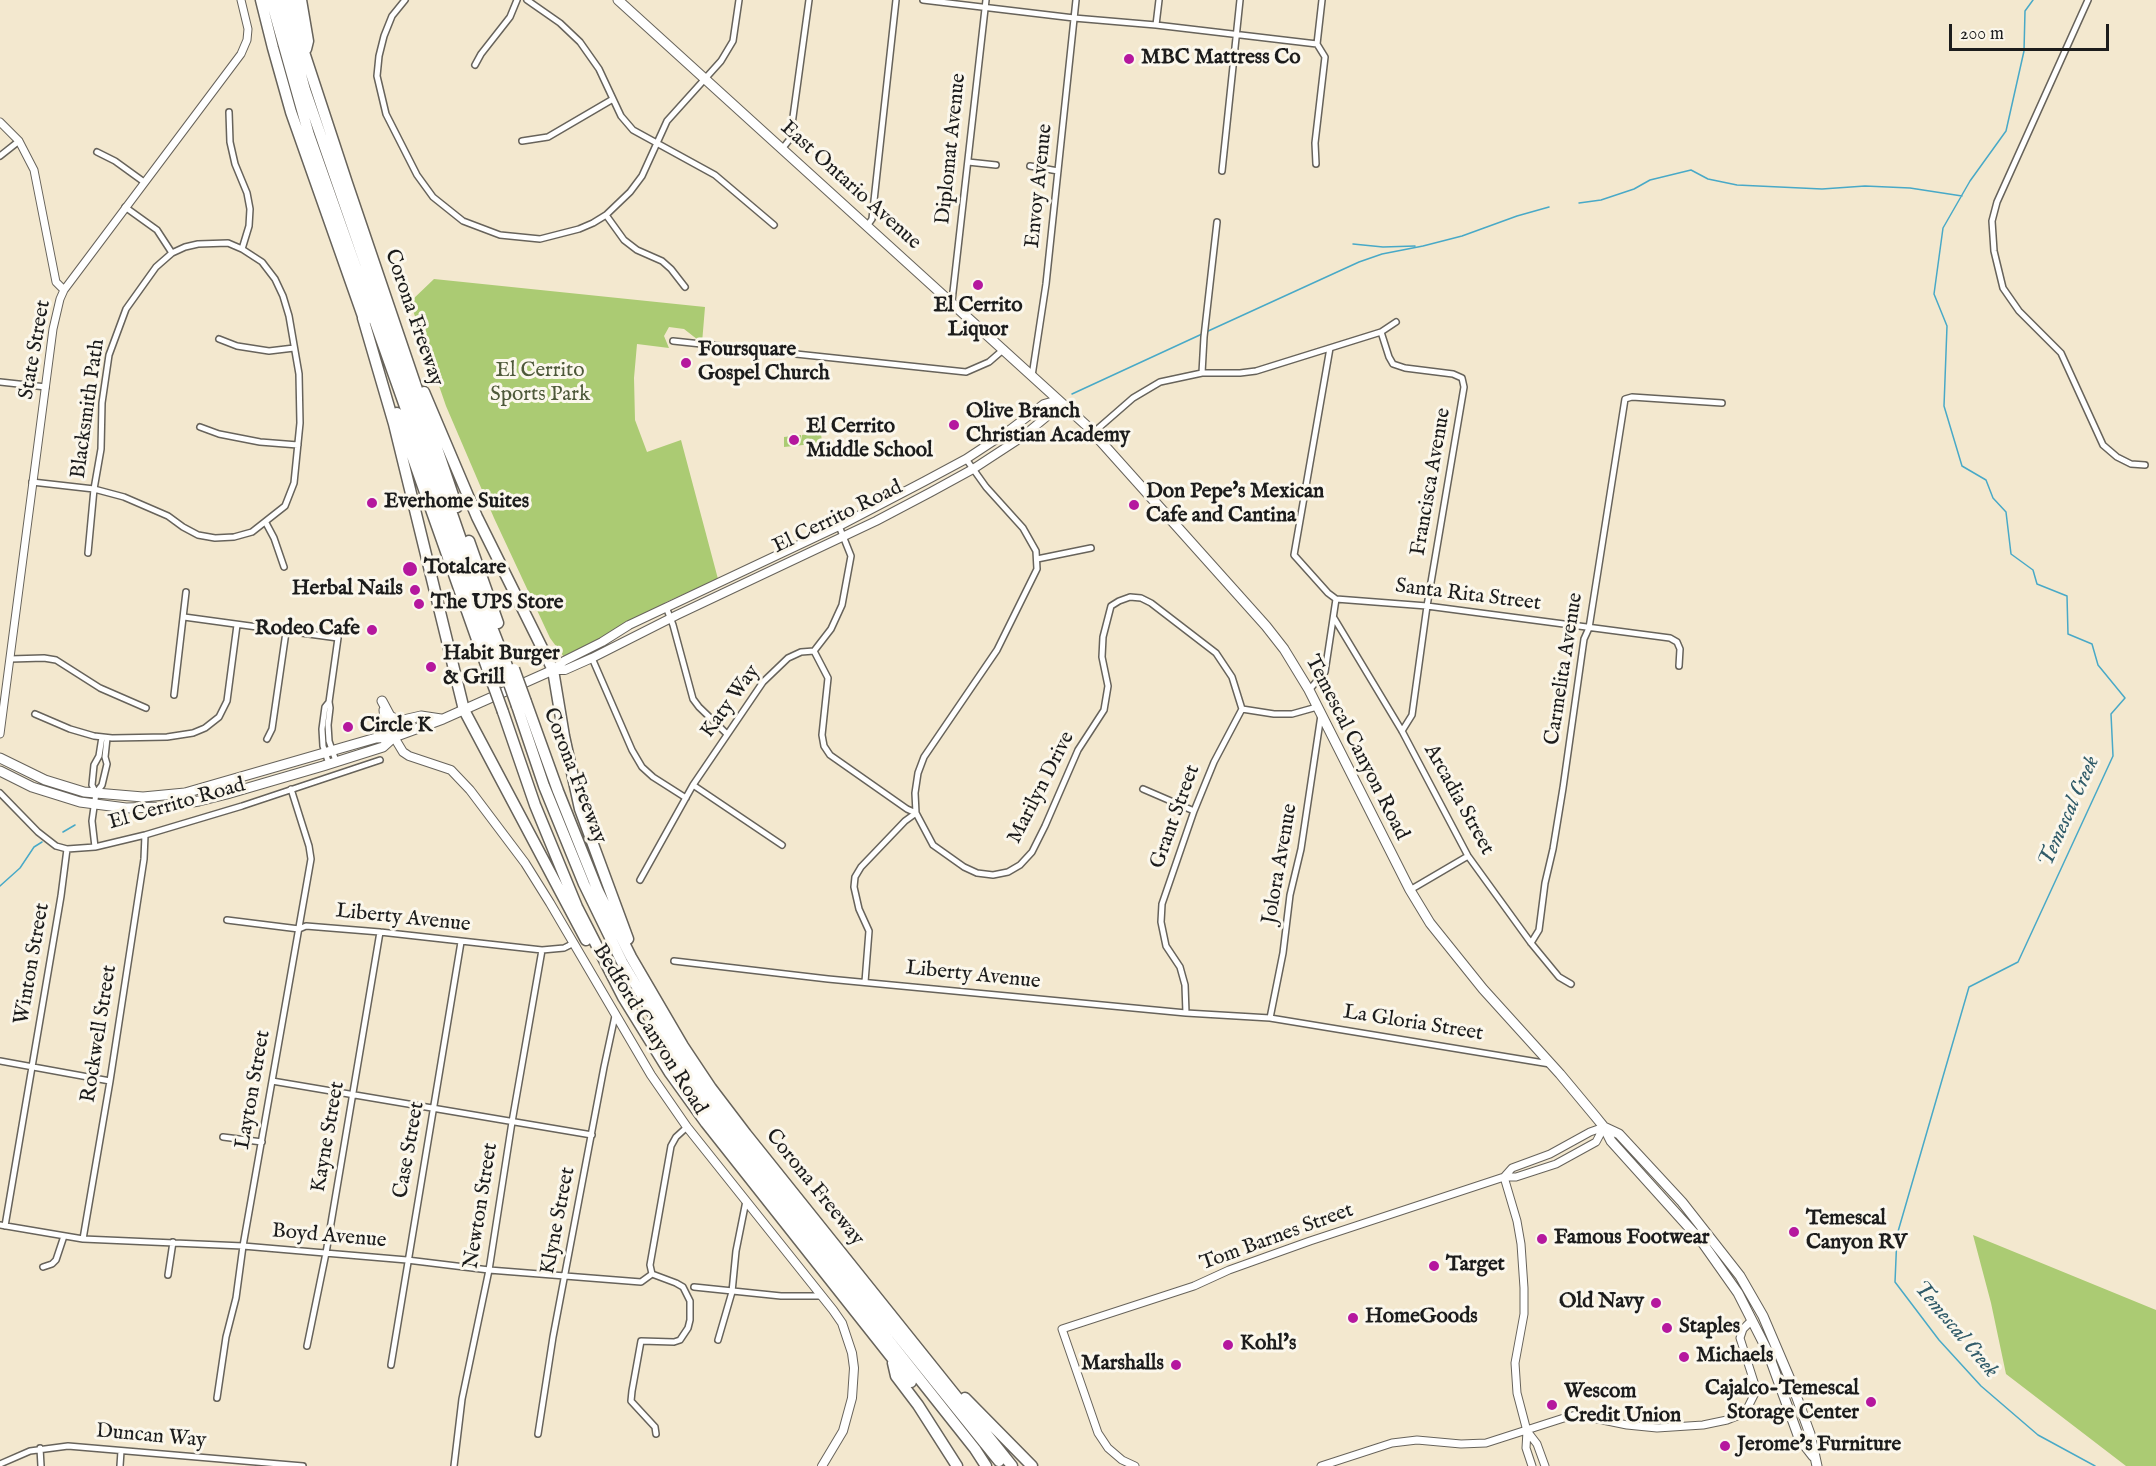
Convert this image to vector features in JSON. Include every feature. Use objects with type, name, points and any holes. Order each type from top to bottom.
[{"type":"highway","name":"Corona Freeway","points":[[261,0],[291,112],[459,588],[504,673],[515,706],[535,805],[578,907],[618,987],[670,1073],[706,1124],[980,1466]]},
{"type":"highway","points":[[271,0],[309,135],[427,471],[504,673]]},
{"type":"highway","points":[[281,0],[306,90],[486,612],[504,673]]},
{"type":"highway","name":"Corona Freeway","points":[[291,0],[305,55],[390,311],[515,706],[607,909],[631,957],[683,1046],[711,1088],[1012,1466]]},
{"type":"highway","points":[[302,0],[308,41],[305,55]]},
{"type":"highway","points":[[390,311],[477,517],[553,670],[580,809],[627,938],[631,957]]},
{"type":"highway","points":[[363,318],[394,424],[464,710],[605,976],[618,987]]},
{"type":"highway","points":[[427,471],[444,526],[459,588]]},
{"type":"highway","points":[[515,706],[533,774],[572,872],[627,984],[669,1054],[707,1111],[975,1449],[986,1466]]},
{"type":"highway","points":[[515,706],[544,786],[584,884],[622,962],[676,1052],[729,1126],[1003,1466]]},
{"type":"highway","points":[[919,1350],[1032,1466]]},
{"type":"highway","points":[[891,1356],[896,1376],[918,1405],[957,1466]]},
{"type":"main road","name":"East Ontario Avenue","points":[[618,0],[1058,400]]},
{"type":"main road","name":"El Cerrito Road","points":[[553,670],[565,670],[592,658],[843,536],[973,469],[1022,437],[1051,413],[1058,400]]},
{"type":"main road","name":"El Cerrito Road","points":[[394,737],[443,719],[553,670],[629,625],[839,526],[966,459],[1015,428],[1044,404],[1058,400]]},
{"type":"main road","name":"Temescal Canyon Road","points":[[1058,400],[1094,432],[1266,626],[1284,650],[1309,690],[1410,890],[1430,923],[1476,981],[1604,1127],[1611,1141],[1714,1258],[1738,1293],[1752,1320],[1767,1350],[1799,1438],[1813,1456]]},
{"type":"main road","points":[[376,738],[386,729],[382,701],[390,716],[399,721],[421,716],[443,719]]},
{"type":"main road","points":[[0,758],[45,780],[96,793],[143,797],[185,793],[376,738],[394,737]]},
{"type":"main road","points":[[0,771],[32,787],[60,797],[94,804],[143,808],[181,805],[227,794],[383,747],[394,737]]},
{"type":"main road","name":"Bedford Canyon Road","points":[[394,737],[401,749],[409,756],[450,770],[463,781],[525,863],[651,1075],[687,1127],[833,1310],[848,1337],[854,1368],[853,1391],[849,1417],[843,1431],[821,1464]]},
{"type":"main road","name":"Temescal Canyon Road","points":[[1604,1127],[1619,1134],[1682,1202],[1740,1276],[1763,1316],[1778,1351],[1810,1434],[1816,1466]]},
{"type":"main road","points":[[1752,1320],[1758,1319],[1772,1346],[1778,1351]]},
{"type":"street","name":"State Street","points":[[0,734],[53,329],[60,299],[64,290],[125,207],[241,54],[247,40],[248,29],[241,0]]},
{"type":"street","points":[[405,0],[392,16],[384,36],[377,76],[386,114],[417,175],[433,197],[463,221],[482,230],[511,237],[540,239],[579,230],[606,215],[630,192],[642,176],[667,121],[721,61],[733,41],[739,0]]},
{"type":"street","points":[[475,65],[510,17],[517,0]]},
{"type":"street","points":[[527,0],[560,23],[580,42],[599,69],[621,116],[633,130],[715,175],[774,225]]},
{"type":"street","points":[[782,149],[790,139],[809,0]]},
{"type":"street","points":[[867,226],[872,219],[896,0]]},
{"type":"street","points":[[923,0],[985,3],[1074,18],[1156,25],[1317,45]]},
{"type":"street","name":"Envoy Avenue","points":[[1032,376],[1046,284],[1076,0]]},
{"type":"street","points":[[1156,25],[1159,0]]},
{"type":"street","points":[[1222,171],[1240,0]]},
{"type":"street","points":[[1316,164],[1315,143],[1325,57],[1317,45],[1322,0]]},
{"type":"street","points":[[2088,0],[1997,202],[1992,221],[1994,251],[2003,288],[2019,311],[2058,348],[2103,445],[2117,457],[2131,464],[2145,465]]},
{"type":"street","name":"Diplomat Avenue","points":[[951,301],[985,3]]},
{"type":"street","points":[[522,141],[548,137],[613,99]]},
{"type":"street","points":[[32,482],[94,489],[123,497],[168,516],[198,535],[215,538],[234,537],[252,532],[285,506],[294,483],[301,401],[294,348],[289,316],[275,279],[262,262],[242,249],[249,226],[250,210],[247,193],[235,164],[230,142],[229,112]]},
{"type":"street","points":[[0,122],[19,141],[34,170],[56,282],[64,290]]},
{"type":"street","points":[[0,156],[19,141]]},
{"type":"street","points":[[97,152],[115,161],[144,182]]},
{"type":"street","points":[[968,162],[996,165]]},
{"type":"street","points":[[1030,166],[1058,171]]},
{"type":"street","points":[[125,207],[157,230],[172,252]]},
{"type":"street","points":[[606,215],[624,240],[637,250],[662,261],[685,287]]},
{"type":"street","points":[[1202,373],[1204,328],[1217,222]]},
{"type":"street","name":"Blacksmith Path","points":[[88,553],[109,355],[126,309],[156,267],[172,252],[214,242],[228,243],[242,249]]},
{"type":"street","points":[[1094,432],[1133,398],[1160,382],[1202,373],[1256,371],[1381,332],[1396,322]]},
{"type":"street","name":"Francisca Avenue","points":[[1381,332],[1393,364],[1405,368],[1453,374],[1462,378],[1464,387],[1427,606],[1412,715],[1402,731]]},
{"type":"street","points":[[219,339],[237,346],[269,351],[294,348]]},
{"type":"street","points":[[673,341],[966,372],[989,362],[1004,350]]},
{"type":"street","points":[[1309,690],[1325,672],[1336,599],[1294,555],[1330,348]]},
{"type":"street","points":[[0,382],[46,387]]},
{"type":"street","name":"Carmelita Avenue","points":[[1530,943],[1539,930],[1545,883],[1564,783],[1584,639],[1589,628],[1625,399],[1632,397],[1722,403]]},
{"type":"street","points":[[200,427],[219,434],[260,442],[298,445]]},
{"type":"street","points":[[966,459],[1023,528],[1036,551],[1037,559],[1091,548]]},
{"type":"street","points":[[266,523],[284,567]]},
{"type":"street","points":[[839,526],[851,556],[845,593],[831,629],[814,651],[828,678],[822,735],[830,755],[916,813],[905,821],[866,861],[855,877],[854,887],[868,931],[865,982]]},
{"type":"street","name":"Marilyn Drive","points":[[1037,559],[1037,569],[997,650],[924,756],[915,793],[916,813],[933,845],[964,867],[977,873],[993,875],[1008,872],[1020,865],[1032,852],[1046,826],[1078,750],[1104,710],[1108,686],[1103,647],[1107,616],[1111,606],[1130,597],[1141,598],[1151,603],[1220,656],[1232,677],[1242,709]]},
{"type":"street","points":[[174,695],[186,592]]},
{"type":"street","name":"Santa Rita Street","points":[[1336,599],[1427,606],[1670,638],[1677,642],[1680,650],[1678,666]]},
{"type":"street","points":[[666,607],[693,699],[699,708],[727,734]]},
{"type":"street","points":[[184,617],[338,638],[329,702],[325,707],[322,721],[322,737],[333,762]]},
{"type":"street","name":"Arcadia Street","points":[[1334,618],[1402,731],[1468,856],[1530,943],[1559,976],[1571,984]]},
{"type":"street","points":[[35,714],[70,729],[105,737],[144,739],[200,731],[215,721],[223,711],[227,700],[237,625]]},
{"type":"street","points":[[267,739],[272,729],[286,632]]},
{"type":"street","name":"Katy Way","points":[[640,880],[693,785],[764,682],[788,658],[801,652],[814,651]]},
{"type":"street","points":[[592,658],[632,750],[642,767],[653,777],[686,798]]},
{"type":"street","points":[[10,659],[56,660],[100,688],[146,708]]},
{"type":"street","points":[[1242,709],[1274,714],[1319,711]]},
{"type":"street","name":"Grant Street","points":[[1186,1013],[1185,985],[1180,967],[1166,946],[1161,922],[1162,904],[1214,762],[1242,709]]},
{"type":"street","name":"Jolora Avenue","points":[[1270,1018],[1290,895],[1301,849],[1319,711]]},
{"type":"street","points":[[94,847],[92,821],[96,793],[102,785],[106,768],[102,757],[105,737]]},
{"type":"street","points":[[96,793],[92,785],[94,765],[102,757]]},
{"type":"street","name":"El Cerrito Road","points":[[67,849],[94,847],[145,834],[242,806],[380,760]]},
{"type":"street","points":[[693,785],[782,845]]},
{"type":"street","name":"Layton Street","points":[[217,1398],[311,853],[291,789]]},
{"type":"street","points":[[1143,789],[1194,812]]},
{"type":"street","points":[[0,793],[38,832],[56,846],[67,849]]},
{"type":"street","name":"Rockwell Street","points":[[83,1239],[110,1081],[145,834]]},
{"type":"street","name":"Winton Street","points":[[3,1226],[61,896],[67,849]]},
{"type":"street","points":[[1410,890],[1468,856]]},
{"type":"street","name":"Liberty Avenue","points":[[227,920],[299,929],[306,926],[380,932],[542,950],[564,948],[574,943]]},
{"type":"street","name":"Kayne Street","points":[[307,1346],[326,1253],[380,932]]},
{"type":"street","name":"Case Street","points":[[391,1365],[461,942]]},
{"type":"street","name":"Newton Street","points":[[454,1466],[462,1399],[489,1270],[542,950]]},
{"type":"street","name":"Liberty Avenue","points":[[674,961],[1186,1013],[1270,1018]]},
{"type":"street","name":"Klyne Street","points":[[538,1434],[615,1016]]},
{"type":"street","name":"La Gloria Street","points":[[1270,1018],[1550,1064]]},
{"type":"street","points":[[0,1061],[110,1081]]},
{"type":"street","points":[[272,1081],[592,1135]]},
{"type":"street","points":[[656,1434],[655,1427],[631,1401],[637,1354],[641,1341],[674,1342],[680,1340],[688,1328],[690,1301],[683,1287],[676,1282],[652,1274],[650,1265],[671,1146],[676,1137],[687,1127]]},
{"type":"street","name":"Tom Barnes Street","points":[[1504,1177],[1512,1168],[1550,1154],[1604,1127]]},
{"type":"street","name":"Tom Barnes Street","points":[[1135,1466],[1122,1460],[1108,1448],[1098,1433],[1062,1329],[1194,1286],[1229,1270],[1310,1241],[1504,1177],[1516,1177],[1556,1164],[1596,1142],[1604,1127]]},
{"type":"street","points":[[223,1137],[262,1142]]},
{"type":"street","points":[[1504,1177],[1515,1213],[1521,1244],[1524,1314],[1515,1372],[1517,1393],[1527,1431],[1526,1448],[1532,1466]]},
{"type":"street","points":[[718,1340],[732,1292],[736,1251],[746,1201]]},
{"type":"street","name":"Boyd Avenue","points":[[3,1226],[83,1239],[243,1246],[641,1282],[652,1274]]},
{"type":"street","points":[[43,1267],[56,1260],[64,1236]]},
{"type":"street","points":[[168,1275],[173,1242]]},
{"type":"street","points":[[694,1287],[781,1296],[822,1296]]},
{"type":"street","points":[[1321,1466],[1392,1443],[1417,1440],[1480,1444],[1578,1415],[1627,1425],[1657,1428],[1702,1425],[1727,1420],[1742,1414],[1752,1403],[1755,1388],[1740,1338],[1743,1329],[1752,1320]]},
{"type":"street","points":[[1527,1431],[1537,1444],[1545,1466]]},
{"type":"street","name":"Duncan Way","points":[[0,1464],[20,1454],[40,1448],[68,1446],[303,1466]]},
{"type":"street","points":[[40,1448],[41,1466]]},
{"type":"street","points":[[120,1466],[121,1450]]},
{"type":"green space","name":"El Cerrito Sports Park","points":[[434,279],[705,307],[702,343],[684,329],[669,327],[664,336],[669,348],[637,344],[634,378],[635,420],[647,452],[681,440],[718,579],[666,602],[632,627],[564,657],[550,638],[494,518],[446,406],[410,302]]},
{"type":"green space","points":[[821,433],[822,443],[784,447],[784,437],[801,435],[802,441],[802,435]]},
{"type":"green space","points":[[1973,1235],[2156,1310],[2156,1466],[2126,1466],[2006,1374],[1991,1303]]},
{"type":"waterway","name":"Temescal Creek","points":[[2033,0],[2025,11],[2024,51],[2006,131],[1970,181],[1943,228],[1934,294],[1947,326],[1944,406],[1962,466],[1986,480],[1993,498],[2006,512],[2011,554],[2033,570],[2037,584],[2067,596],[2068,634],[2092,644],[2098,665],[2125,698],[2111,714],[2113,756],[2018,962],[1969,987],[1897,1235],[1895,1282],[1939,1340],[1981,1386],[2038,1435],[2095,1466]]},
{"type":"waterway","points":[[1579,203],[1601,200],[1634,189],[1650,180],[1691,170],[1708,179],[1737,185],[1822,189],[1865,186],[1910,188],[1962,196]]},
{"type":"waterway","points":[[1423,246],[1462,236],[1549,207]]},
{"type":"waterway","points":[[1353,244],[1383,247],[1415,246]]},
{"type":"waterway","points":[[1206,332],[1359,262],[1382,254],[1423,246]]},
{"type":"waterway","points":[[1072,394],[1202,334]]},
{"type":"waterway","points":[[63,832],[75,825]]},
{"type":"waterway","points":[[0,886],[20,868],[34,847],[42,842]]},
{"type":"place","name":"MBC Mattress Co","points":[[1129,59]]},
{"type":"place","name":"El Cerrito Liquor","points":[[978,285]]},
{"type":"place","name":"Foursquare Gospel Church","points":[[686,363]]},
{"type":"place","name":"Olive Branch Christian Academy","points":[[954,425]]},
{"type":"place","name":"El Cerrito Middle School","points":[[794,440]]},
{"type":"place","name":"Everhome Suites","points":[[372,503]]},
{"type":"place","name":"Don Pepe's Mexican Cafe and Cantina","points":[[1134,505]]},
{"type":"place","name":"Totalcare","points":[[410,569]]},
{"type":"place","name":"Herbal Nails","points":[[415,590]]},
{"type":"place","name":"The UPS Store","points":[[419,604]]},
{"type":"place","name":"Rodeo Cafe","points":[[372,630]]},
{"type":"place","name":"Habit Burger & Grill","points":[[431,667]]},
{"type":"place","name":"Circle K","points":[[348,727]]},
{"type":"place","name":"Temescal Canyon RV","points":[[1794,1232]]},
{"type":"place","name":"Famous Footwear","points":[[1542,1239]]},
{"type":"place","name":"Target","points":[[1434,1266]]},
{"type":"place","name":"Old Navy","points":[[1656,1303]]},
{"type":"place","name":"HomeGoods","points":[[1353,1318]]},
{"type":"place","name":"Staples","points":[[1667,1328]]},
{"type":"place","name":"Kohl's","points":[[1228,1345]]},
{"type":"place","name":"Michaels","points":[[1684,1357]]},
{"type":"place","name":"Marshalls","points":[[1176,1365]]},
{"type":"place","name":"Cajalco-Temescal Storage Center","points":[[1871,1402]]},
{"type":"place","name":"Wescom Credit Union","points":[[1552,1405]]},
{"type":"place","name":"Jerome's Furniture","points":[[1725,1446]]}]
